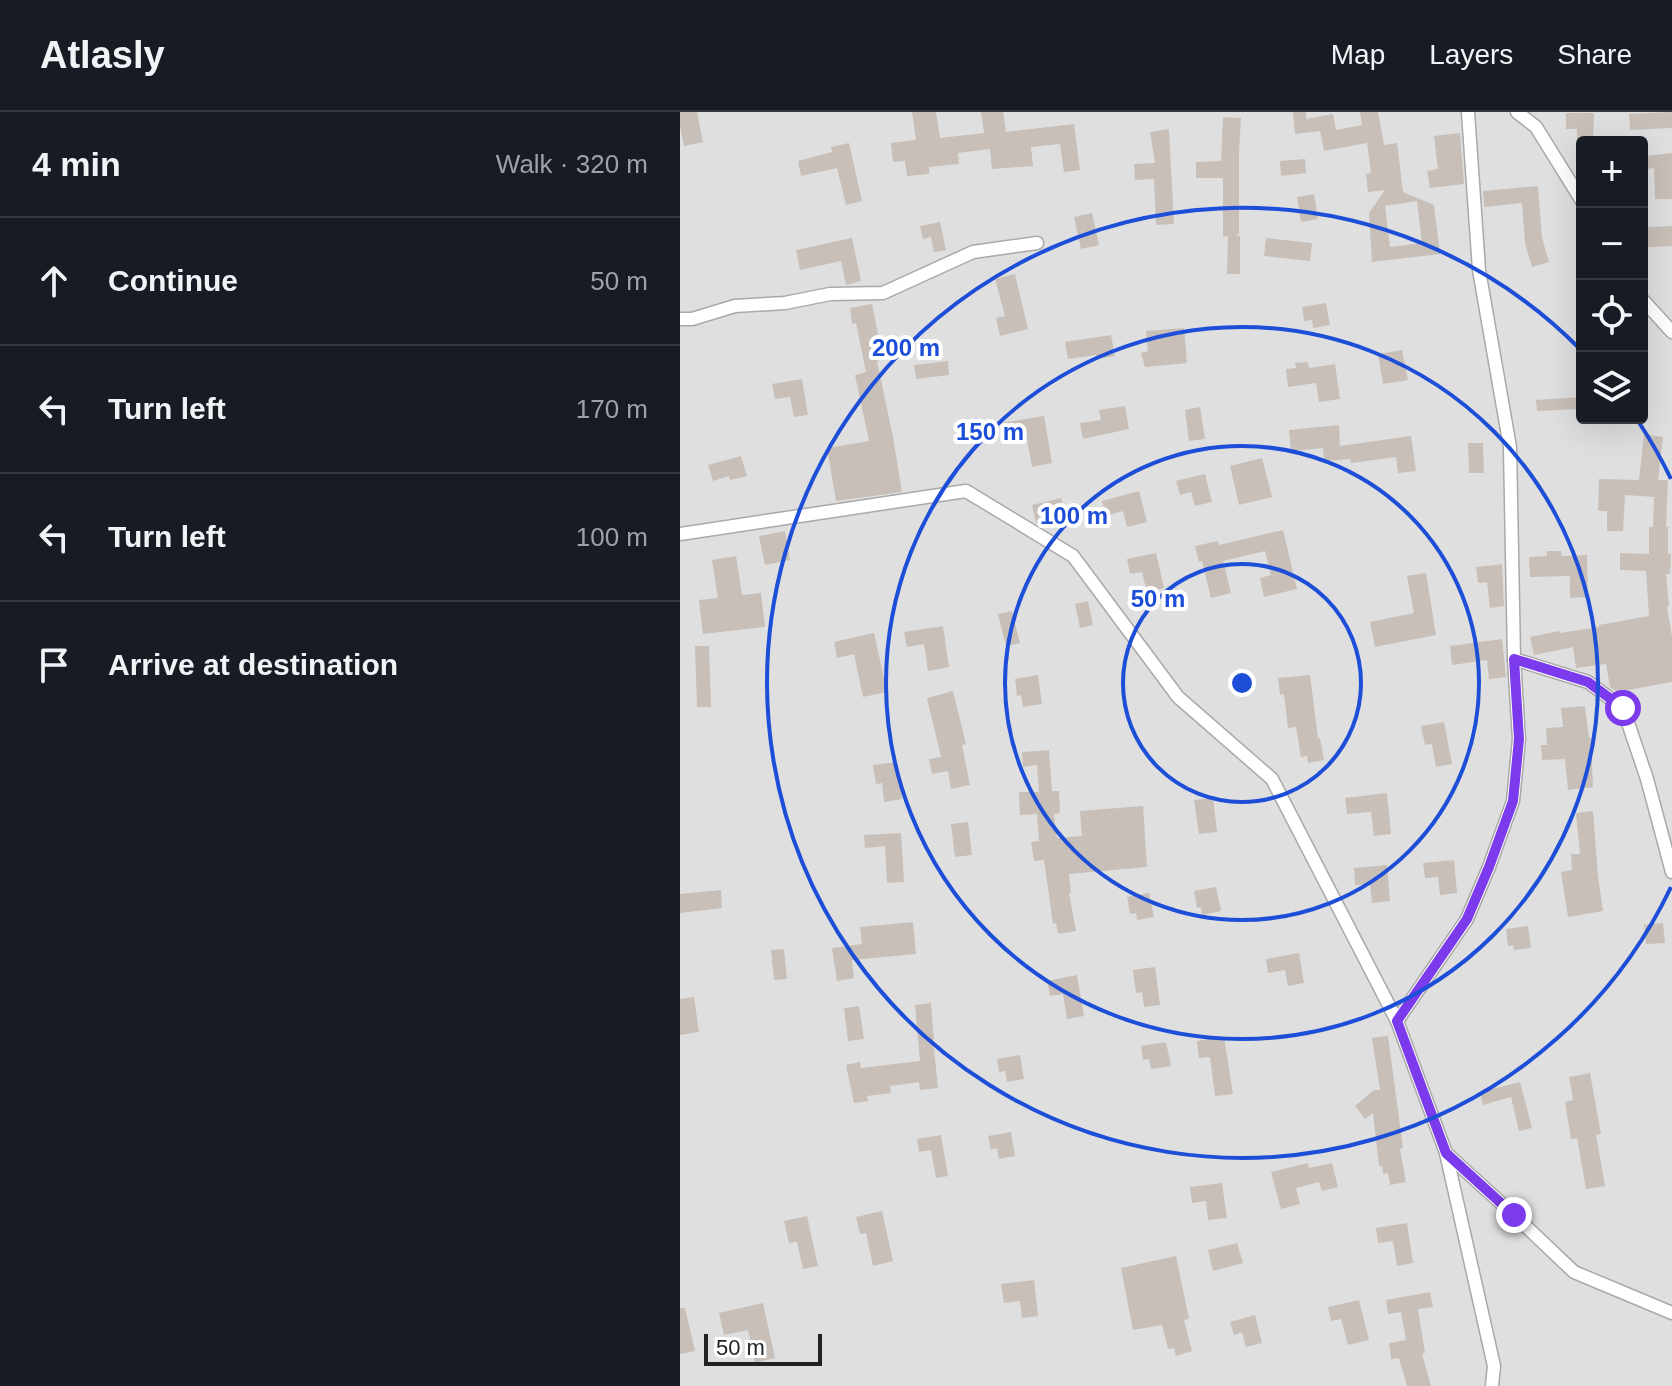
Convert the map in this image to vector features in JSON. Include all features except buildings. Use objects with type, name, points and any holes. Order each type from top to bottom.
[{"type":"street","points":[[1397,1021],[1467,919],[1513,801],[1519,739],[1514,659],[1510,447],[1479,270],[1468,112]]},
{"type":"street","points":[[1517,112],[1536,127],[1576,191]]},
{"type":"street","points":[[680,319],[692,319],[735,306],[785,303],[830,294],[883,293],[973,252],[1037,243]]},
{"type":"street","points":[[1648,306],[1672,332]]},
{"type":"street","points":[[680,534],[966,491],[1073,556],[1178,697],[1272,779],[1397,1021],[1446,1153],[1494,1366],[1492,1386]]},
{"type":"street","points":[[1514,659],[1588,682],[1623,708],[1647,779],[1672,872]]},
{"type":"street","points":[[1446,1153],[1574,1272],[1672,1313]]},
{"type":"shaded area","points":[[680,112],[1672,112],[1672,1386],[680,1386]]},
{"type":"route","points":[[1514,1215],[1446,1153],[1397,1021],[1467,919],[1513,801],[1519,739],[1514,659],[1588,682],[1623,708]]}]
